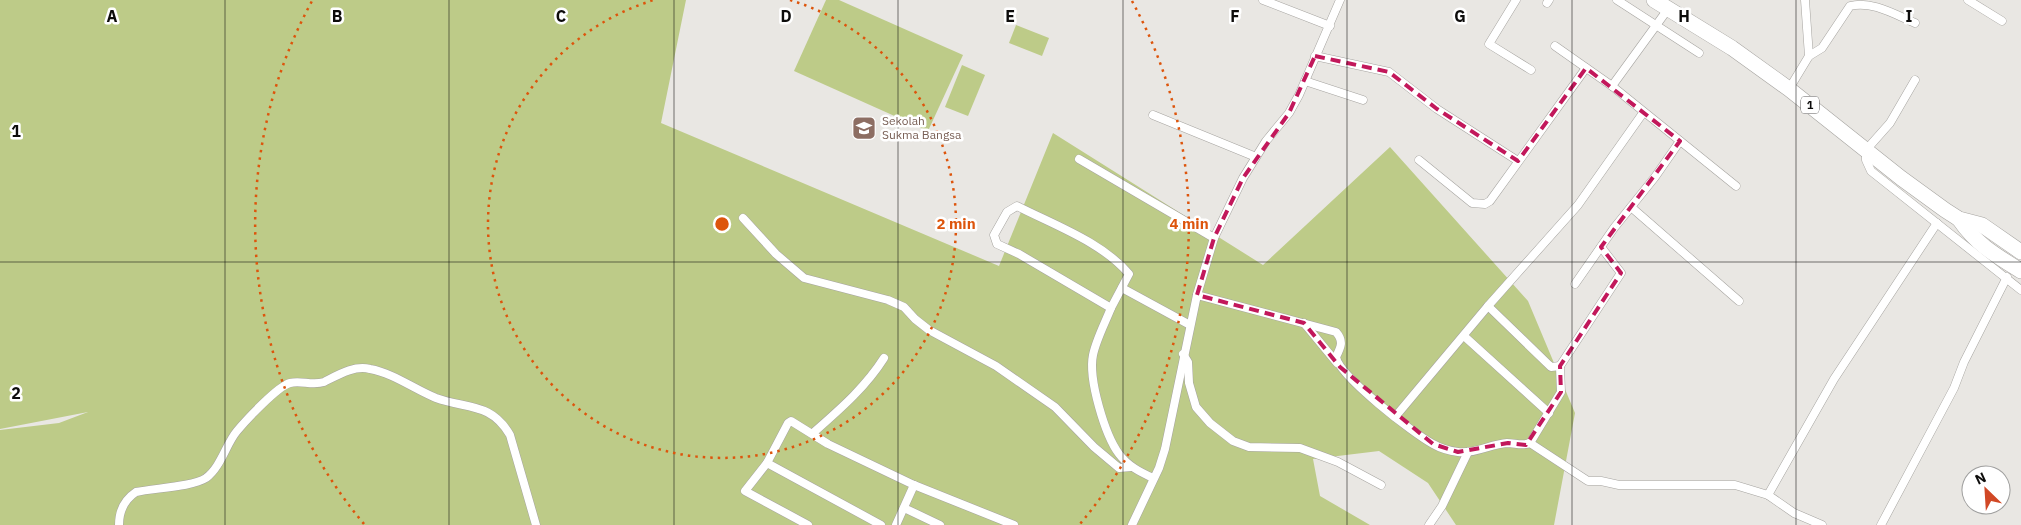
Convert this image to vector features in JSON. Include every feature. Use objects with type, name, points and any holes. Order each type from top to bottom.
[{"type":"highway","name":"1","points":[[1654,0],[1732,48],[1789,89],[1866,150],[1959,219],[1972,237],[1989,251],[2021,271]]},
{"type":"highway","name":"1","points":[[1959,219],[1982,225],[2021,251]]},
{"type":"street","points":[[1262,0],[1330,26]]},
{"type":"street","points":[[1132,525],[1165,449],[1183,354],[1197,295],[1214,238],[1235,194],[1256,157],[1266,141],[1289,113],[1330,26],[1340,0]]},
{"type":"street","points":[[1516,0],[1489,44],[1531,70]]},
{"type":"street","points":[[1617,0],[1699,53]]},
{"type":"street","points":[[1805,0],[1809,56]]},
{"type":"street","points":[[1968,0],[2002,21]]},
{"type":"street","points":[[1789,89],[1809,56],[1822,48],[1850,6],[1860,5],[1880,9],[1915,23]]},
{"type":"street","points":[[1612,86],[1668,9]]},
{"type":"street","points":[[1554,46],[1612,86],[1643,113],[1736,186]]},
{"type":"street","points":[[1315,56],[1389,72],[1437,109],[1518,161]]},
{"type":"street","points":[[1419,160],[1472,203],[1485,204],[1490,201],[1586,68]]},
{"type":"street","points":[[1915,80],[1890,123],[1866,150],[1866,160],[1871,171],[2021,290]]},
{"type":"street","points":[[1305,81],[1363,100]]},
{"type":"street","points":[[1395,417],[1488,306],[1578,205],[1643,113]]},
{"type":"street","points":[[1153,115],[1256,157]]},
{"type":"street","points":[[1575,284],[1614,228],[1655,178],[1680,141]]},
{"type":"street","points":[[1079,159],[1214,238]]},
{"type":"street","points":[[1111,308],[1019,254],[997,244],[994,235],[1007,212],[1017,206],[1103,250],[1129,274],[1111,308],[1093,355],[1092,370],[1100,411],[1119,454],[1131,467],[1153,478]]},
{"type":"street","points":[[1630,207],[1739,301]]},
{"type":"street","points":[[743,218],[776,254],[804,278],[888,300],[904,307],[914,319],[929,330],[988,361],[1055,407],[1094,447],[1119,468],[1131,467]]},
{"type":"street","points":[[1768,496],[1834,379],[1937,223]]},
{"type":"street","points":[[1530,444],[1561,392],[1560,366],[1621,273],[1601,247]]},
{"type":"street","points":[[1881,525],[1954,388],[1968,353],[2007,277]]},
{"type":"street","points":[[1122,288],[1190,324]]},
{"type":"street","points":[[1197,295],[1336,332],[1341,337],[1342,346],[1336,357],[1337,363]]},
{"type":"street","points":[[1488,306],[1551,367],[1560,366]]},
{"type":"street","points":[[1304,323],[1337,363],[1368,395],[1433,444],[1458,452],[1468,452],[1490,445],[1508,443],[1530,444],[1588,481],[1601,481],[1632,487],[1657,484],[1735,485],[1768,496],[1794,512],[1822,525]]},
{"type":"street","points":[[1464,336],[1549,414]]},
{"type":"street","points":[[1183,354],[1188,362],[1189,383],[1196,407],[1210,423],[1233,441],[1249,447],[1300,448],[1345,465],[1381,485]]},
{"type":"street","points":[[813,434],[872,378],[884,358]]},
{"type":"street","points":[[119,525],[122,506],[128,497],[136,492],[155,487],[192,483],[206,477],[213,470],[237,431],[285,385],[296,382],[317,384],[352,369],[368,368],[384,373],[424,393],[443,400],[469,405],[490,412],[503,423],[510,435],[536,525]]},
{"type":"street","points":[[808,525],[745,491],[766,463],[788,423],[791,421],[828,444],[914,485],[1014,525]]},
{"type":"street","points":[[1429,525],[1442,506],[1468,452]]},
{"type":"street","points":[[766,463],[881,525]]},
{"type":"street","points":[[896,525],[914,485]]},
{"type":"street","points":[[904,508],[940,525]]},
{"type":"highlighted area","points":[[1315,56],[1389,72],[1437,109],[1518,161],[1586,68],[1680,141],[1601,247],[1621,273],[1560,366],[1561,392],[1526,445],[1508,443],[1458,452],[1433,444],[1340,367],[1304,323],[1197,295],[1214,238],[1243,178],[1289,113]]},
{"type":"green space","points":[[0,0],[686,0],[661,123],[999,266],[1053,133],[1263,265],[1390,147],[1528,301],[1575,413],[1554,525],[1456,525],[1428,483],[1379,451],[1313,459],[1320,496],[1370,525],[0,525],[0,430],[59,423],[88,412],[0,429]]},
{"type":"green space","points":[[826,0],[839,0],[963,55],[928,131],[794,71]]},
{"type":"green space","points":[[1016,25],[1049,38],[1042,56],[1009,43]]},
{"type":"green space","points":[[962,65],[985,75],[968,116],[945,107]]},
{"type":"place","name":"Sekolah Sukma Bangsa","points":[[864,128]]}]
